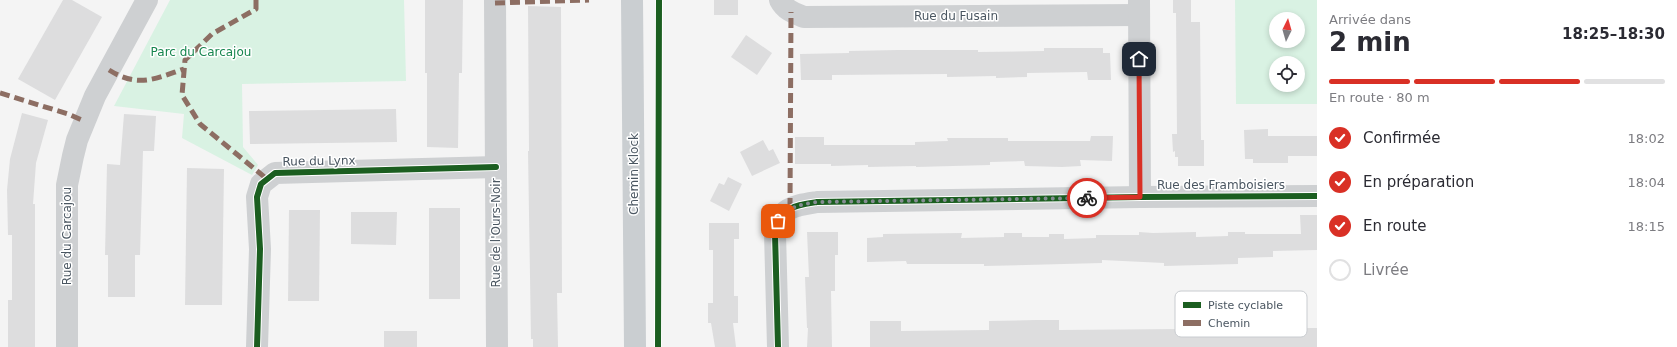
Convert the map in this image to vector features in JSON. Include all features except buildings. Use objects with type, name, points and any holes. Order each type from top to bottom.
[{"type":"main road","name":"Chemin Klock","points":[[632,0],[635,347]]},
{"type":"street","name":"Rue du Carcajou","points":[[67,347],[67,185],[73,156],[77,140],[95,96],[147,0]]},
{"type":"street","name":"Rue de l'Ours-Noir","points":[[495,0],[497,347]]},
{"type":"street","name":"Rue du Fusain","points":[[780,0],[782,4],[791,12],[804,17],[1139,7]]},
{"type":"street","points":[[1139,7],[1140,197]]},
{"type":"street","name":"Rue du Lynx","points":[[257,347],[260,249],[257,197],[261,184],[275,173],[496,167]]},
{"type":"street","name":"Rue des Framboisiers","points":[[778,347],[775,233],[778,221],[783,214],[790,208],[800,205],[817,202],[1317,196]]},
{"type":"green space","name":"Parc du Carcajou","points":[[170,0],[404,0],[406,81],[242,84],[243,147],[258,165],[252,175],[182,138],[184,114],[114,106]]},
{"type":"green space","points":[[1235,0],[1317,0],[1317,104],[1236,104]]},
{"type":"marked path","points":[[256,0],[256,9],[212,34],[185,60],[182,95],[200,124],[267,179]]},
{"type":"marked path","points":[[495,3],[589,0]]},
{"type":"marked path","points":[[790,208],[791,12]]},
{"type":"marked path","points":[[109,70],[119,76],[129,79],[146,80],[184,69]]},
{"type":"marked path","points":[[0,93],[68,114],[84,121]]},
{"type":"cycle path","points":[[658,347],[659,0]]},
{"type":"cycle path","points":[[257,347],[260,249],[257,197],[261,184],[275,173],[496,167]]},
{"type":"cycle path","points":[[778,347],[775,233],[784,213],[789,209],[801,205],[817,202],[1317,196]]},
{"type":"way so far","points":[[778,221],[790,208],[817,202],[1087,198]]},
{"type":"route","points":[[1087,198],[1140,197],[1139,59]]}]
